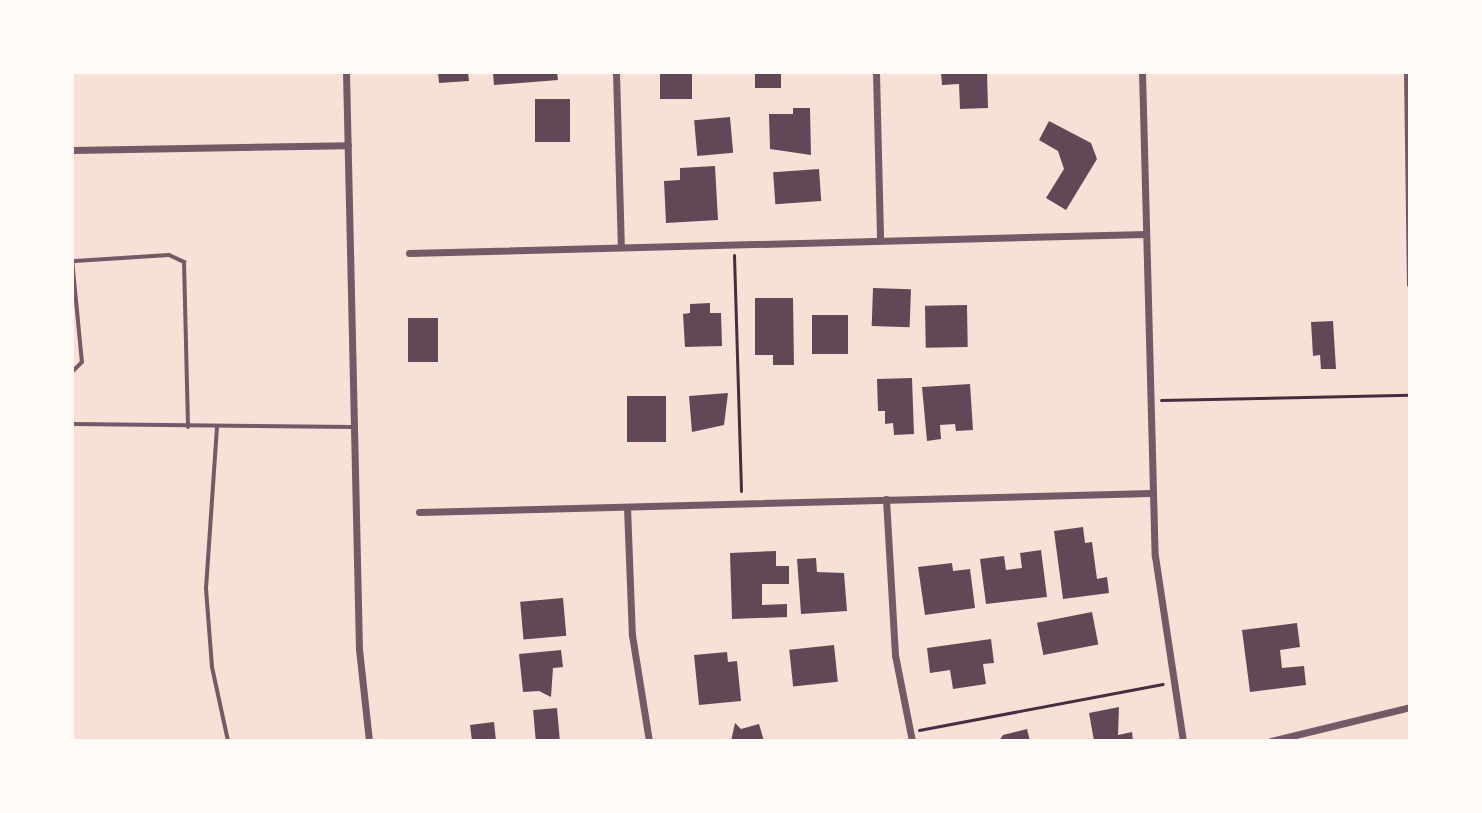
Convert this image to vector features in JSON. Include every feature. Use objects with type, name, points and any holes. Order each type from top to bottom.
[{"type":"street","points":[[346,72],[359,649],[369,741]]},
{"type":"street","points":[[616,72],[621,247]]},
{"type":"street","points":[[876,72],[880,240]]},
{"type":"street","points":[[1142,72],[1151,493],[1171,683],[1183,741]]},
{"type":"street","points":[[1407,72],[1410,284]]},
{"type":"street","points":[[72,150],[348,145]]},
{"type":"street","points":[[409,253],[1146,234]]},
{"type":"street","points":[[419,512],[1151,493]]},
{"type":"street","points":[[886,499],[895,655],[912,741]]},
{"type":"street","points":[[627,507],[632,635],[649,741]]},
{"type":"street","points":[[1271,741],[1410,707]]},
{"type":"lane","points":[[72,372],[82,362],[74,260],[169,255],[184,262],[188,427]]},
{"type":"lane","points":[[72,424],[354,427]]},
{"type":"lane","points":[[217,427],[206,589],[212,667],[228,741]]},
{"type":"path","points":[[734,244],[741,503]]},
{"type":"path","points":[[1149,400],[1410,395]]},
{"type":"path","points":[[909,731],[1171,683]]},
{"type":"building","points":[[438,72],[468,72],[469,81],[439,83]]},
{"type":"building","points":[[493,72],[557,72],[558,80],[494,85]]},
{"type":"building","points":[[660,72],[692,72],[692,99],[660,99]]},
{"type":"building","points":[[755,72],[781,72],[781,88],[755,88]]},
{"type":"building","points":[[941,72],[987,72],[988,108],[960,109],[959,84],[942,85]]},
{"type":"building","points":[[535,99],[570,99],[570,142],[535,142]]},
{"type":"building","points":[[793,108],[810,108],[811,155],[770,149],[769,114],[793,114]]},
{"type":"building","points":[[730,117],[733,153],[697,156],[694,120]]},
{"type":"building","points":[[1049,121],[1091,143],[1097,159],[1066,210],[1046,198],[1064,169],[1058,151],[1039,140]]},
{"type":"building","points":[[715,166],[718,220],[666,223],[664,181],[680,180],[680,168]]},
{"type":"building","points":[[819,169],[821,201],[775,204],[773,172]]},
{"type":"building","points":[[873,288],[911,289],[910,327],[872,326]]},
{"type":"building","points":[[755,298],[793,298],[794,365],[773,365],[773,355],[755,355]]},
{"type":"building","points":[[710,303],[710,313],[721,313],[722,346],[685,347],[683,314],[690,313],[690,304]]},
{"type":"building","points":[[967,305],[968,347],[926,348],[925,306]]},
{"type":"building","points":[[812,315],[848,315],[848,354],[812,354]]},
{"type":"building","points":[[408,318],[438,318],[438,362],[408,362]]},
{"type":"building","points":[[1333,321],[1336,369],[1321,369],[1320,355],[1313,356],[1311,322]]},
{"type":"building","points":[[912,378],[914,434],[894,435],[893,423],[885,424],[885,411],[878,411],[877,379]]},
{"type":"building","points":[[970,384],[973,430],[956,431],[955,424],[940,425],[941,439],[927,441],[922,387]]},
{"type":"building","points":[[728,393],[724,425],[692,432],[689,396]]},
{"type":"building","points":[[627,396],[666,396],[666,442],[627,442]]},
{"type":"building","points":[[1083,527],[1085,543],[1092,542],[1097,579],[1107,577],[1109,593],[1063,599],[1054,531]]},
{"type":"building","points":[[1041,550],[1047,597],[986,604],[980,559],[1004,556],[1006,570],[1022,568],[1020,553]]},
{"type":"building","points":[[776,551],[776,566],[789,566],[789,584],[762,584],[762,605],[787,604],[787,617],[732,619],[730,553]]},
{"type":"building","points":[[816,558],[817,572],[844,573],[847,611],[801,614],[797,559]]},
{"type":"building","points":[[952,563],[953,571],[970,569],[975,608],[925,615],[918,567]]},
{"type":"building","points":[[563,598],[566,636],[523,640],[520,602]]},
{"type":"building","points":[[1092,612],[1098,644],[1043,655],[1037,623]]},
{"type":"building","points":[[1297,623],[1300,647],[1280,650],[1282,668],[1304,666],[1306,685],[1250,692],[1242,630]]},
{"type":"building","points":[[991,639],[994,663],[983,664],[986,684],[953,689],[950,670],[930,673],[927,648]]},
{"type":"building","points":[[834,645],[838,682],[793,687],[789,650]]},
{"type":"building","points":[[561,650],[563,667],[553,668],[551,697],[539,691],[523,692],[519,654]]},
{"type":"building","points":[[727,652],[728,662],[737,661],[741,701],[699,705],[694,655]]},
{"type":"building","points":[[1119,707],[1118,735],[1132,732],[1133,741],[1094,741],[1089,713]]},
{"type":"building","points":[[557,708],[560,741],[536,741],[533,710]]},
{"type":"building","points":[[494,722],[496,741],[472,741],[470,725]]},
{"type":"building","points":[[735,723],[741,729],[759,724],[764,741],[731,741]]},
{"type":"building","points":[[1027,729],[1030,741],[999,741],[1003,735]]}]
